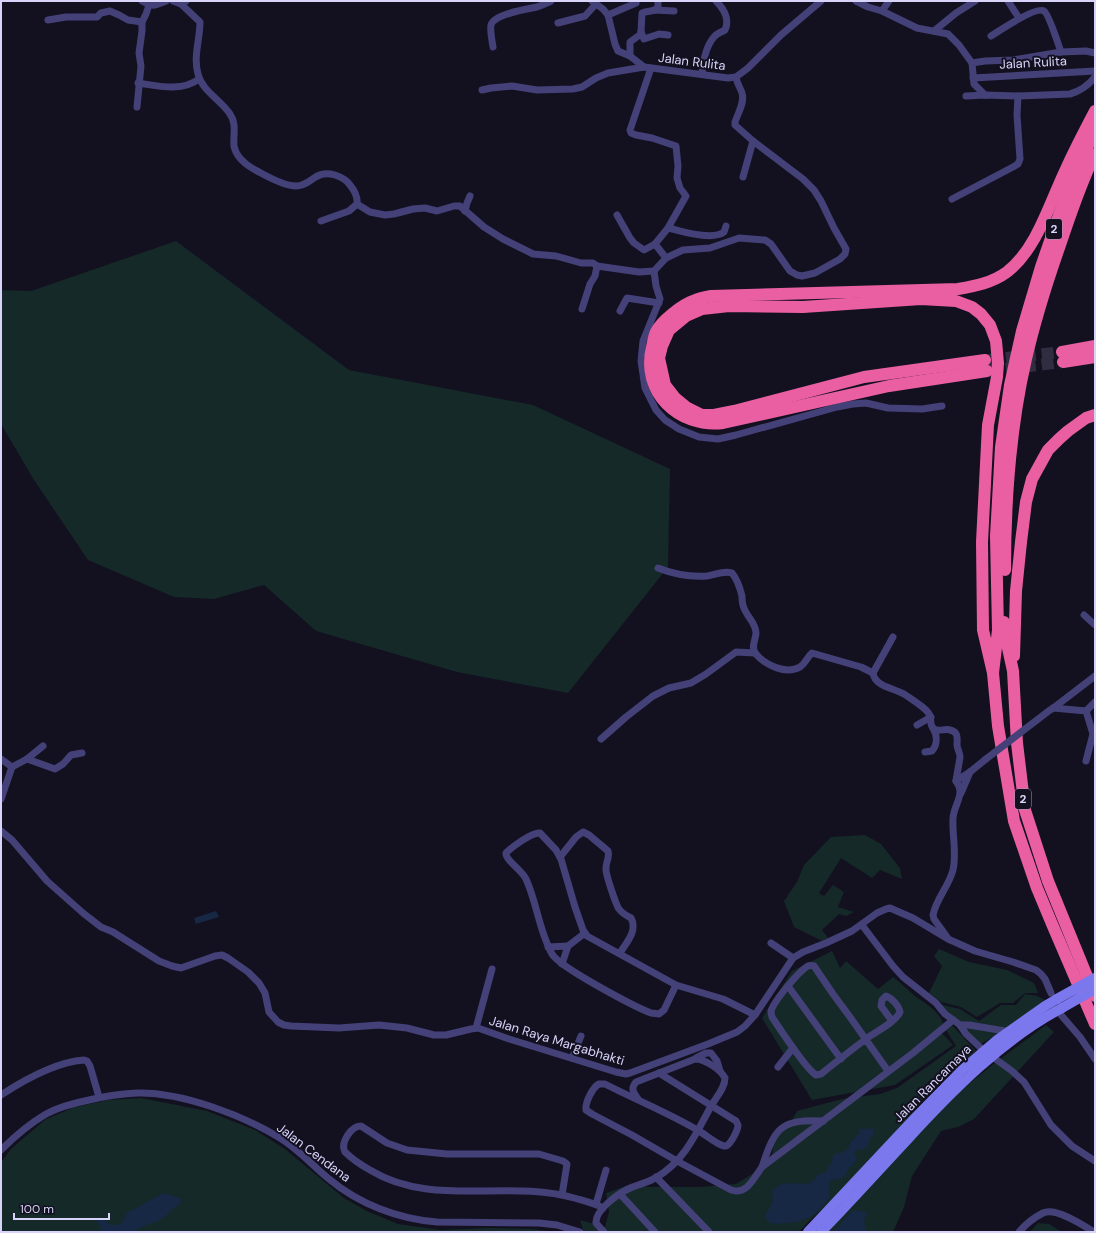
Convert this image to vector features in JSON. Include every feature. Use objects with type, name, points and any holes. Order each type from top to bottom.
[{"type":"highway","points":[[992,673],[984,630],[982,542],[988,426],[997,377],[998,363],[996,341],[990,325],[981,314],[972,307],[956,301],[921,299],[803,307],[729,306],[702,309],[686,316],[668,330],[659,358],[665,385],[675,398],[686,407],[702,415],[714,415],[734,411],[864,376],[986,366],[722,423],[712,424],[692,421],[680,416],[669,407],[660,396],[650,372],[650,357],[656,332],[665,320],[693,301],[711,296],[958,288],[976,286],[998,277],[1015,265],[1033,240],[1095,111]]},
{"type":"highway","name":"2","points":[[1009,425],[1010,385],[1020,338],[1041,267],[1059,215],[1077,168],[1095,131]]},
{"type":"highway","name":"2","points":[[1058,922],[1038,888],[1014,821],[998,726],[992,673],[998,630],[1001,447],[1009,425],[1041,302],[1067,223],[1095,154]]},
{"type":"highway","points":[[1095,346],[1062,357],[1095,357]]},
{"type":"highway","points":[[1013,671],[1016,591],[1026,502],[1032,479],[1048,450],[1068,431],[1090,417]]},
{"type":"highway","name":"2","points":[[1000,537],[1004,630],[1013,671],[1017,743],[1025,810],[1048,881],[1058,922],[1095,1024]]},
{"type":"highway","name":"2","points":[[1065,941],[1095,996]]},
{"type":"street","points":[[142,1],[149,5],[156,5],[166,1]]},
{"type":"street","points":[[173,1],[184,2],[200,22],[196,63],[199,79],[207,90],[232,116],[235,126],[234,148],[240,158],[247,165],[266,176],[287,185],[294,186],[305,184],[324,173],[339,177],[346,180],[352,188],[358,201],[357,204]]},
{"type":"street","points":[[493,47],[491,29],[494,20],[552,1]]},
{"type":"street","points":[[654,10],[657,8],[658,1]]},
{"type":"street","points":[[702,74],[703,62],[712,40],[717,34],[725,30],[727,25],[724,10],[716,1]]},
{"type":"street","name":"Jalan Rulita","points":[[608,15],[616,47],[619,52],[630,56],[648,67],[721,78],[736,77],[748,68],[790,26],[821,1]]},
{"type":"street","points":[[856,1],[868,7],[882,11],[918,28],[948,34],[959,45],[972,63],[974,84],[985,96]]},
{"type":"street","points":[[882,11],[889,1]]},
{"type":"street","points":[[934,31],[956,13],[975,1]]},
{"type":"street","points":[[1008,1],[1020,18]]},
{"type":"street","points":[[558,22],[585,16],[594,3],[608,15],[636,2]]},
{"type":"street","points":[[137,107],[138,83],[141,66],[139,52],[142,22],[149,5]]},
{"type":"street","points":[[668,35],[659,34],[644,39],[641,32],[642,14],[654,10],[674,11]]},
{"type":"street","points":[[990,36],[1020,18],[1040,10],[1044,11],[1049,19],[1061,52]]},
{"type":"street","points":[[48,20],[66,17],[97,17],[101,12],[110,11],[119,14],[128,20],[142,22]]},
{"type":"street","points":[[630,56],[630,42],[641,32]]},
{"type":"street","points":[[972,63],[985,60],[1013,60],[1061,52],[1086,51],[1095,53]]},
{"type":"street","points":[[482,90],[512,86],[537,90],[573,89],[582,87],[596,78],[608,73],[648,67],[630,130],[631,133],[636,135],[652,138],[676,146],[678,166],[677,178],[680,188],[686,196],[668,228],[655,244],[644,250],[638,247],[630,238],[617,215]]},
{"type":"street","name":"Jalan Rulita","points":[[973,78],[1095,71]]},
{"type":"street","points":[[357,204],[370,212],[385,215],[394,214],[413,208],[437,210],[460,206],[484,228],[496,236],[533,254],[556,256],[581,263],[593,263],[597,266],[639,272],[654,271],[666,258],[683,250],[710,248],[739,238],[765,240],[771,244],[790,271],[802,276],[815,274],[845,254],[846,249],[814,190],[797,174],[752,140],[735,125],[743,100],[742,92],[737,84],[736,77]]},
{"type":"street","points":[[966,96],[1070,94],[1076,93],[1086,87],[1095,77]]},
{"type":"street","points":[[138,83],[182,87],[192,84],[199,79]]},
{"type":"street","points":[[952,199],[1018,164],[1020,159],[1017,115],[1018,96]]},
{"type":"street","points":[[743,177],[752,140]]},
{"type":"street","points":[[465,211],[470,196]]},
{"type":"street","points":[[321,220],[349,211],[357,204]]},
{"type":"street","points":[[668,228],[718,236],[724,232],[726,226]]},
{"type":"street","points":[[655,244],[666,258]]},
{"type":"street","points":[[582,309],[590,284],[596,274],[597,266]]},
{"type":"street","points":[[654,271],[660,299],[643,342],[641,361],[645,388],[656,410],[665,420],[680,429],[699,437],[718,438],[736,435],[853,404],[866,403],[888,408],[922,409],[942,406]]},
{"type":"street","points":[[620,311],[627,298],[659,303]]},
{"type":"street","points":[[658,568],[677,574],[699,576],[709,576],[725,572],[732,573],[738,584],[744,608],[755,626],[756,632],[753,645],[755,653]]},
{"type":"street","points":[[1084,615],[1095,624]]},
{"type":"street","points":[[872,673],[893,636]]},
{"type":"street","points":[[601,739],[636,709],[657,694],[669,688],[691,683],[736,652],[755,653],[771,666],[781,669],[792,669],[799,667],[806,662],[812,653],[860,667],[872,673],[878,682],[904,694],[927,711],[931,717],[936,734],[936,744],[932,751],[925,752]]},
{"type":"street","points":[[956,781],[970,772],[1095,676]]},
{"type":"street","points":[[1052,709],[1086,711],[1095,702]]},
{"type":"street","points":[[1086,711],[1093,734],[1086,761]]},
{"type":"street","points":[[917,725],[931,717]]},
{"type":"street","points":[[933,728],[937,730],[950,730],[955,732],[957,736],[957,746],[960,757],[956,781],[960,787],[961,793]]},
{"type":"street","points":[[1,799],[12,767],[27,759],[42,746]]},
{"type":"street","points":[[27,759],[55,769],[63,764],[71,755],[82,753]]},
{"type":"street","points":[[1,758],[12,767]]},
{"type":"street","points":[[948,939],[933,915],[938,901],[953,871],[953,818],[955,807],[970,772]]},
{"type":"street","name":"Jalan Raya Margabhakti","points":[[1,832],[12,840],[47,881],[78,908],[101,926],[158,961],[181,968],[215,956],[222,955],[228,958],[248,972],[259,983],[265,993],[269,1012],[278,1022],[284,1025],[339,1028],[379,1025],[407,1028],[434,1035],[446,1036],[476,1028],[626,1074],[636,1072],[732,1034],[745,1026],[755,1015],[793,958]]},
{"type":"street","points":[[560,857],[576,836],[583,832],[589,834],[608,852],[609,854],[606,870],[613,894],[618,907],[622,912],[631,918],[634,927],[631,936],[620,953]]},
{"type":"street","points":[[676,985],[664,1010],[659,1014],[652,1013],[601,987],[562,964],[554,956],[544,938],[532,894],[522,872],[508,860],[506,854],[511,848],[532,835],[537,833],[540,834],[556,850],[560,857],[575,907],[587,936],[676,985],[723,998],[755,1015]]},
{"type":"street","points":[[771,943],[793,958],[802,952],[852,931],[877,913],[890,908],[912,918],[948,939],[975,951],[1036,970],[1045,979],[1058,1004],[1095,1058]]},
{"type":"street","points":[[862,925],[897,971],[931,998],[945,1014],[960,1025],[966,1034],[983,1050],[1000,1061],[1024,1082],[1051,1125],[1072,1146],[1095,1162]]},
{"type":"street","points":[[562,964],[568,946],[585,933]]},
{"type":"street","points":[[548,947],[568,946]]},
{"type":"street","points":[[888,1071],[866,1039],[833,994],[814,966],[810,965],[805,968],[788,986],[776,1002],[771,1012],[772,1017],[793,1048],[816,1075],[821,1074],[866,1039],[892,1021]]},
{"type":"street","points":[[476,1028],[492,969]]},
{"type":"street","name":"Jalan Rancamaya","points":[[971,1068],[992,1057],[1043,1018],[1058,1004],[1095,978]]},
{"type":"street","points":[[788,986],[841,1059]]},
{"type":"street","name":"Jalan Rancamaya","points":[[808,1232],[822,1227],[849,1195],[930,1115],[971,1068],[983,1050],[1045,1006],[1058,1004],[1095,989]]},
{"type":"street","points":[[762,1167],[953,1020]]},
{"type":"street","points":[[960,1025],[1009,1031],[1019,1036]]},
{"type":"street","points":[[572,1058],[582,1036]]},
{"type":"street","points":[[778,1067],[793,1048]]},
{"type":"street","points":[[562,1194],[567,1164],[564,1161],[542,1155],[447,1154],[407,1150],[387,1143],[361,1126],[353,1129],[343,1144],[345,1152],[364,1166],[387,1179],[412,1187],[436,1190],[531,1191],[562,1194],[600,1206],[629,1188],[656,1177],[677,1161],[688,1148],[725,1083],[725,1078],[720,1071],[717,1061],[711,1053],[706,1053],[695,1059],[638,1081],[634,1084],[632,1090],[639,1100]]},
{"type":"street","points":[[695,1059],[701,1059],[720,1071]]},
{"type":"street","points":[[1,1095],[19,1083],[39,1073],[57,1066],[84,1060],[87,1061],[90,1066],[99,1097]]},
{"type":"street","points":[[659,1073],[736,1121],[738,1125],[737,1130],[729,1144],[724,1146],[698,1130],[604,1084],[599,1084],[595,1087],[586,1104],[586,1110],[677,1161],[736,1191],[742,1191],[747,1188],[762,1167],[774,1136],[783,1127],[792,1122],[823,1120]]},
{"type":"street","name":"Jalan Cendana","points":[[1,1150],[20,1133],[47,1113],[62,1107],[99,1097],[117,1094],[138,1093],[159,1095],[186,1100],[220,1110],[281,1139],[339,1186],[369,1205],[398,1215],[437,1222],[539,1223],[556,1225],[580,1232]]},
{"type":"street","points":[[604,1232],[595,1221],[600,1206],[606,1170]]},
{"type":"street","points":[[656,1177],[708,1232]]},
{"type":"street","points":[[620,1194],[655,1232]]},
{"type":"street","points":[[1019,1232],[1044,1212],[1052,1212],[1071,1218],[1094,1232]]},
{"type":"green space","points":[[176,241],[349,370],[533,405],[670,469],[668,567],[568,693],[457,672],[316,631],[264,585],[214,599],[174,597],[88,560],[34,480],[1,424],[1,290],[31,291]]},
{"type":"green space","points":[[865,835],[881,844],[900,868],[902,879],[880,870],[872,878],[841,858],[819,893],[824,896],[833,885],[844,892],[838,907],[854,912],[846,916],[839,914],[822,930],[828,938],[822,941],[794,927],[784,901],[797,882],[804,865],[831,837]]},
{"type":"green space","points":[[939,949],[969,962],[1007,970],[1034,983],[1038,993],[1025,993],[1013,1003],[1000,1003],[977,1017],[961,1007],[941,1002],[929,993],[942,966],[934,956]]},
{"type":"green space","points":[[832,951],[840,968],[846,961],[878,989],[893,977],[896,979],[938,1014],[943,1023],[939,1030],[953,1045],[895,1085],[812,1100],[762,1018],[792,971]]},
{"type":"green space","points":[[1025,994],[1037,996],[1045,1000],[1001,1035],[993,1037],[981,1044],[939,1004],[960,1009],[979,1021],[1001,1005],[1016,1005]]},
{"type":"green space","points":[[951,1024],[976,1051],[928,1093],[876,1160],[799,1232],[584,1232],[580,1220],[605,1227],[609,1212],[606,1193],[629,1185],[650,1187],[700,1187],[736,1184],[771,1162],[776,1128],[790,1124],[797,1111],[842,1099],[880,1094],[897,1088],[956,1046],[944,1027]]},
{"type":"green space","points":[[1046,1025],[1054,1032],[974,1119],[958,1127],[941,1131],[912,1176],[904,1207],[893,1232],[828,1232],[891,1162],[959,1092],[992,1065]]},
{"type":"green space","points":[[141,1098],[207,1111],[255,1130],[285,1149],[344,1198],[367,1211],[398,1224],[441,1230],[488,1228],[533,1229],[553,1232],[1,1232],[1,1162],[12,1148],[46,1119],[75,1107],[108,1100]]},
{"type":"green space","points":[[1038,1223],[1049,1224],[1062,1232],[1030,1232]]},
{"type":"water","points":[[216,911],[219,917],[196,924],[194,918]]},
{"type":"water","points":[[873,1128],[874,1135],[870,1138],[868,1146],[864,1149],[857,1150],[854,1153],[857,1159],[852,1166],[849,1167],[844,1176],[830,1181],[830,1197],[822,1207],[809,1217],[798,1221],[775,1224],[770,1223],[766,1219],[766,1213],[773,1201],[772,1192],[776,1188],[780,1185],[789,1183],[811,1183],[819,1174],[827,1171],[833,1156],[837,1153],[842,1153],[849,1147],[850,1143],[860,1132],[857,1129]]},
{"type":"water","points":[[163,1193],[180,1198],[181,1202],[160,1220],[133,1232],[101,1232],[100,1226],[96,1220],[102,1217],[103,1220],[112,1225],[121,1224],[127,1213]]},
{"type":"water","points":[[852,1211],[865,1212],[867,1214],[864,1220],[866,1232],[834,1232]]},
{"type":"tunnel","points":[[988,360],[1062,352]]},
{"type":"tunnel","points":[[988,371],[1063,362]]}]
